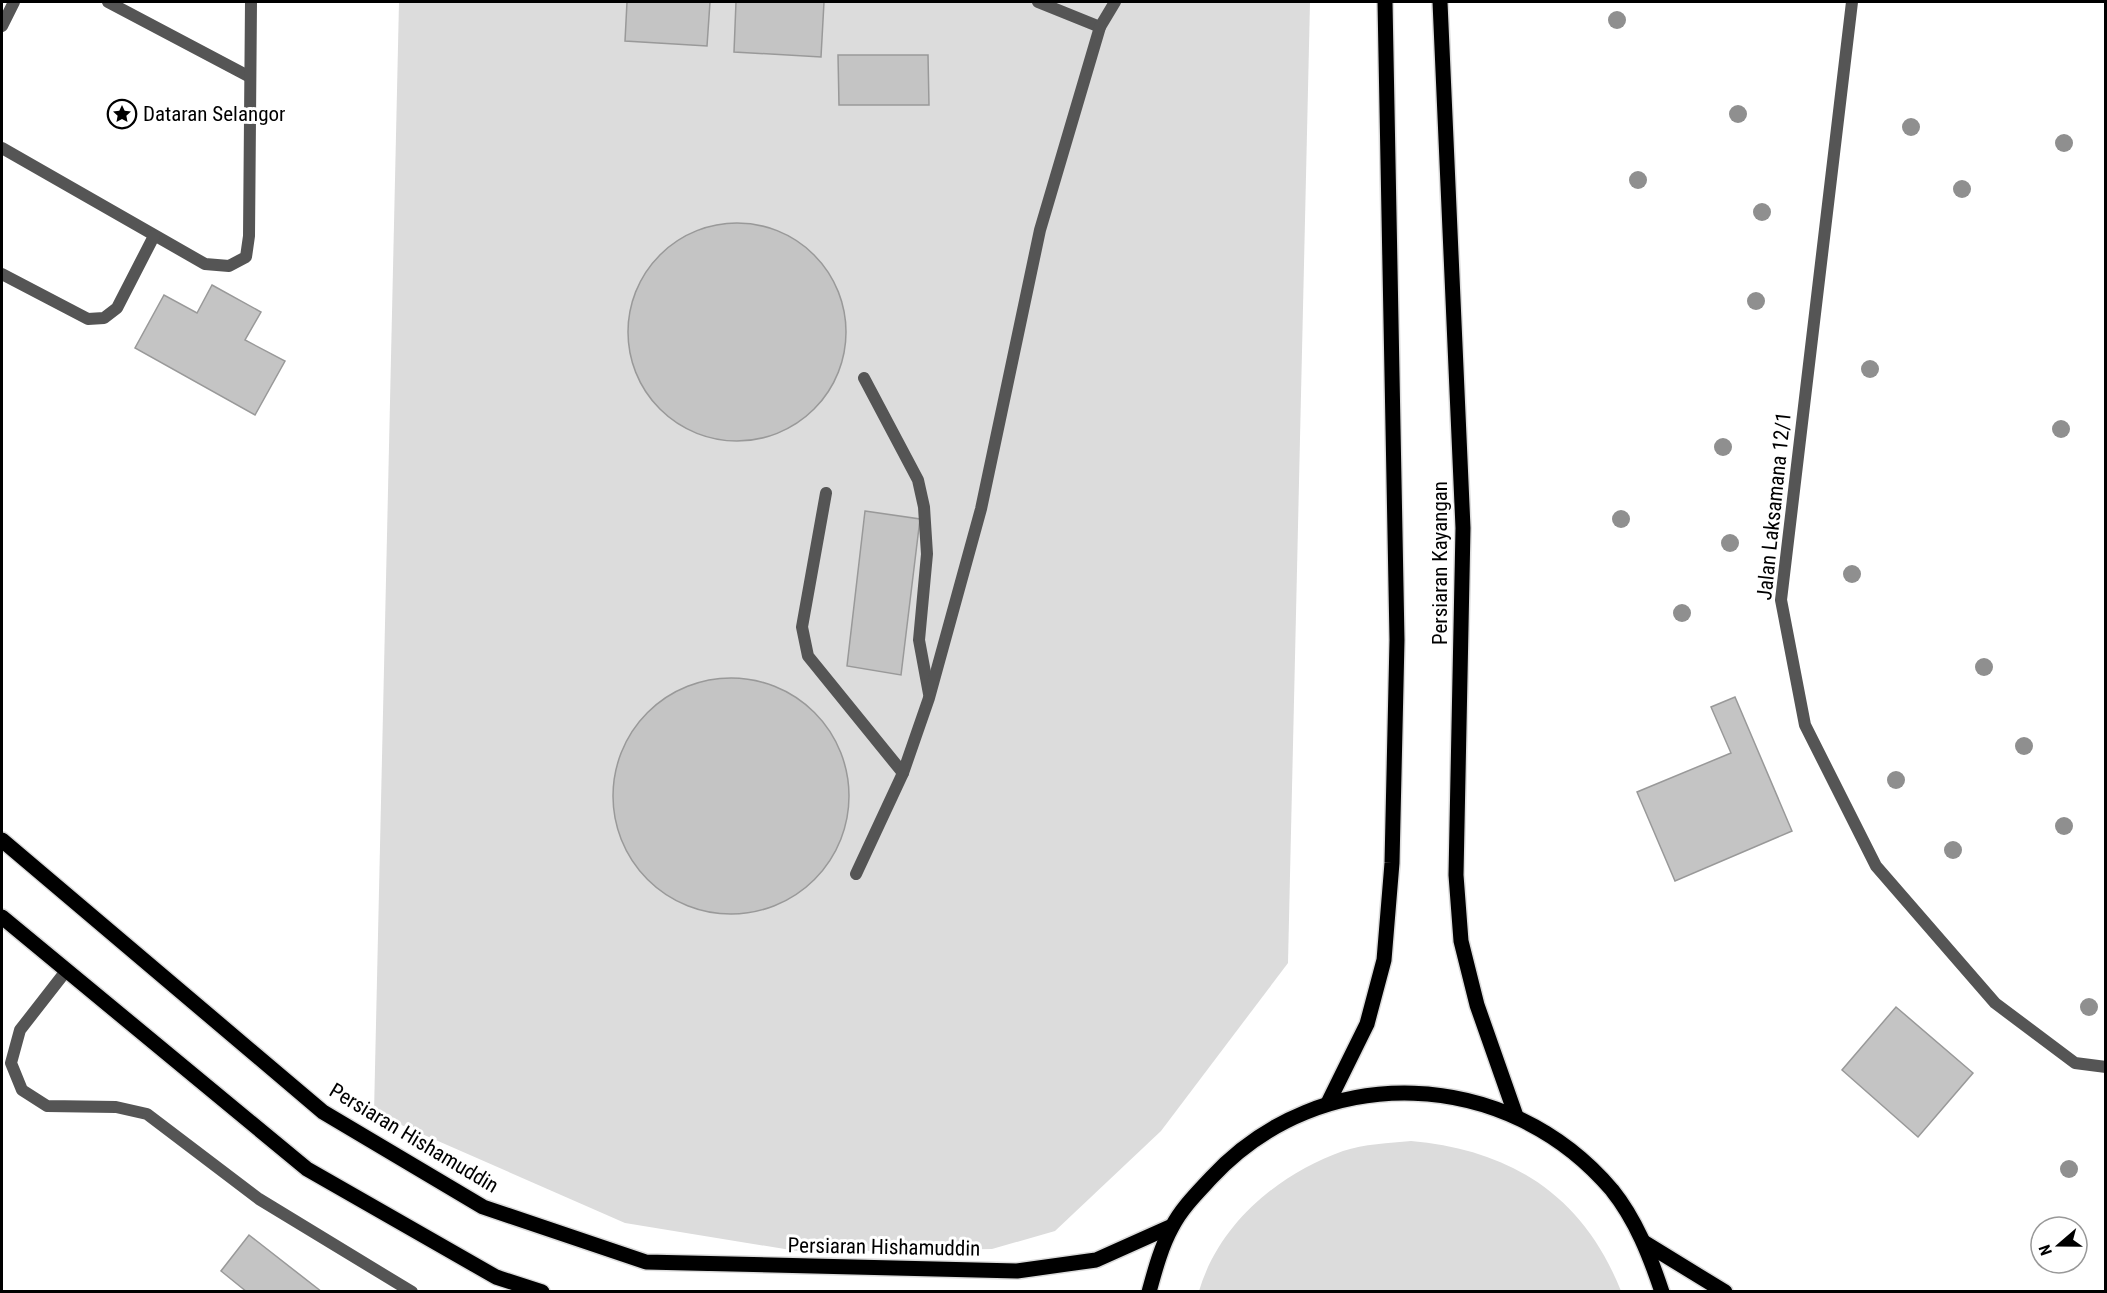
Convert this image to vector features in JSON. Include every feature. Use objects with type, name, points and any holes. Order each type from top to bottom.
[{"type":"main road","name":"Persiaran Kayangan","points":[[1328,1103],[1367,1024],[1384,960],[1392,863],[1397,640],[1385,2]]},
{"type":"main road","name":"Persiaran Kayangan","points":[[1440,2],[1463,528],[1456,876],[1461,941],[1477,1005],[1515,1116]]},
{"type":"main road","name":"Persiaran Hishamuddin","points":[[2,840],[323,1112],[483,1207],[646,1262],[1017,1271],[1096,1260],[1172,1226]]},
{"type":"main road","points":[[2,917],[307,1169],[496,1278],[542,1292]]},
{"type":"main road","points":[[1149,1292],[1156,1266],[1172,1226],[1191,1199],[1230,1157],[1276,1125],[1328,1103],[1390,1092],[1454,1096],[1515,1116],[1568,1148],[1612,1191],[1645,1243],[1662,1292]]},
{"type":"main road","points":[[1645,1243],[1725,1292]]},
{"type":"street","points":[[2,26],[14,2]]},
{"type":"street","points":[[108,2],[250,77]]},
{"type":"street","points":[[2,148],[205,264],[229,266],[246,257],[249,236],[251,2]]},
{"type":"street","points":[[1038,2],[1100,27]]},
{"type":"street","points":[[856,874],[903,773],[929,698],[981,509],[1040,230],[1100,27],[1115,2]]},
{"type":"street","name":"Jalan Laksamana 12/1","points":[[1852,2],[1781,600],[1805,725],[1876,866],[1995,1003],[2075,1063],[2106,1067]]},
{"type":"street","points":[[2,274],[88,319],[104,318],[117,308],[154,236]]},
{"type":"street","points":[[864,378],[918,480],[924,507],[927,554],[920,640],[929,698]]},
{"type":"street","points":[[826,493],[802,627],[808,656],[903,773]]},
{"type":"street","points":[[66,970],[20,1030],[11,1063],[22,1090],[46,1106],[116,1107],[147,1114],[259,1199],[412,1292]]},
{"type":"shaded area","points":[[399,2],[1310,2],[1288,963],[1161,1131],[1055,1231],[992,1249],[803,1252],[625,1223],[374,1113]]},
{"type":"shaded area","points":[[1411,1141],[1447,1146],[1481,1155],[1512,1167],[1540,1184],[1564,1204],[1586,1229],[1605,1258],[1621,1291],[1199,1291],[1208,1267],[1236,1223],[1274,1188],[1296,1173],[1343,1151],[1368,1145]]},
{"type":"building","points":[[627,2],[710,2],[707,46],[625,41]]},
{"type":"building","points":[[736,2],[824,2],[821,57],[734,52]]},
{"type":"building","points":[[838,55],[928,55],[929,105],[839,105]]},
{"type":"building","points":[[726,223],[748,223],[779,231],[798,241],[814,255],[828,271],[838,290],[846,321],[842,364],[838,374],[828,393],[814,409],[798,423],[769,437],[748,441],[726,441],[705,437],[676,423],[646,393],[632,364],[628,343],[628,321],[632,300],[646,271],[676,241],[705,227]]},
{"type":"building","points":[[212,285],[261,312],[245,340],[285,361],[255,415],[135,348],[164,295],[197,313]]},
{"type":"building","points":[[865,511],[920,519],[901,675],[847,666]]},
{"type":"building","points":[[731,678],[776,687],[806,705],[822,721],[840,751],[849,796],[840,841],[822,871],[806,887],[776,905],[731,914],[686,905],[656,887],[640,871],[622,841],[613,796],[622,751],[640,721],[656,705],[686,687]]},
{"type":"building","points":[[1735,697],[1792,831],[1675,881],[1637,792],[1731,753],[1711,707]]},
{"type":"building","points":[[1896,1007],[1973,1073],[1918,1137],[1842,1070]]},
{"type":"building","points":[[249,1235],[322,1292],[247,1292],[221,1271]]},
{"type":"place","name":"Dataran Selangor","points":[[122,114]]}]
